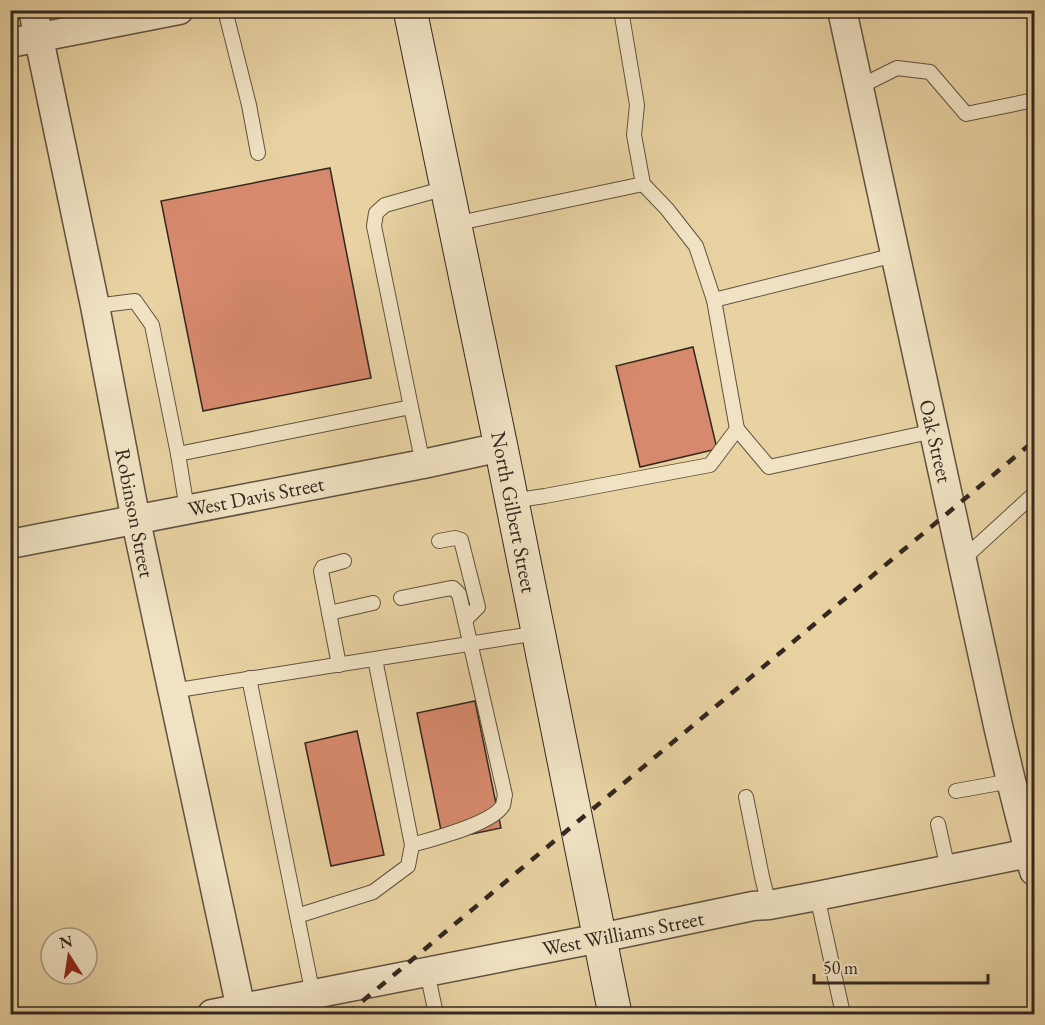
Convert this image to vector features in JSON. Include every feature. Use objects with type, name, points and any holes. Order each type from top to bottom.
[{"type":"main road","name":"North Gilbert Street","points":[[410,10],[615,1014]]},
{"type":"street","points":[[10,43],[36,24],[179,10]]},
{"type":"street","name":"Oak Street","points":[[842,10],[1011,781],[1033,858]]},
{"type":"street","name":"Robinson Street","points":[[36,24],[95,306],[136,520],[242,1011]]},
{"type":"street","name":"West Davis Street","points":[[10,544],[501,447]]},
{"type":"street","name":"West Williams Street","points":[[212,1014],[242,1011],[753,906],[817,896],[948,869],[1033,858]]},
{"type":"lane","points":[[225,10],[249,105],[258,153]]},
{"type":"lane","points":[[621,10],[636,105],[634,135],[644,184],[696,246],[714,300],[737,429],[769,467],[934,431]]},
{"type":"lane","points":[[859,87],[897,68],[930,72],[966,114],[1035,100]]},
{"type":"lane","points":[[454,224],[644,184]]},
{"type":"lane","points":[[423,464],[374,226],[376,213],[385,205],[446,188]]},
{"type":"lane","points":[[714,300],[896,255]]},
{"type":"lane","points":[[95,306],[135,301],[152,325],[187,509]]},
{"type":"lane","points":[[178,454],[411,407]]},
{"type":"lane","points":[[511,501],[710,465],[737,429]]},
{"type":"lane","points":[[962,560],[1035,494]]},
{"type":"lane","points":[[439,541],[455,538],[461,540],[478,607],[465,620]]},
{"type":"lane","points":[[339,665],[321,571],[323,567],[344,561]]},
{"type":"lane","points":[[401,598],[453,588],[459,594],[505,795],[502,806],[489,817],[458,832],[412,845]]},
{"type":"lane","points":[[329,612],[373,603]]},
{"type":"lane","points":[[172,691],[538,633]]},
{"type":"lane","points":[[297,916],[373,892],[408,866],[412,845],[375,659]]},
{"type":"lane","points":[[249,678],[313,995]]},
{"type":"lane","points":[[957,791],[1011,781]]},
{"type":"lane","points":[[746,797],[769,905]]},
{"type":"lane","points":[[938,824],[948,869]]},
{"type":"lane","points":[[817,896],[843,1014]]},
{"type":"lane","points":[[427,972],[436,1014]]},
{"type":"building","points":[[330,168],[371,378],[203,411],[161,201]]},
{"type":"building","points":[[693,347],[717,449],[640,467],[616,366]]},
{"type":"building","points":[[475,701],[501,828],[443,840],[417,713]]},
{"type":"building","points":[[357,731],[384,855],[331,866],[305,743]]},
{"type":"railway","points":[[347,1014],[1034,441]]}]
